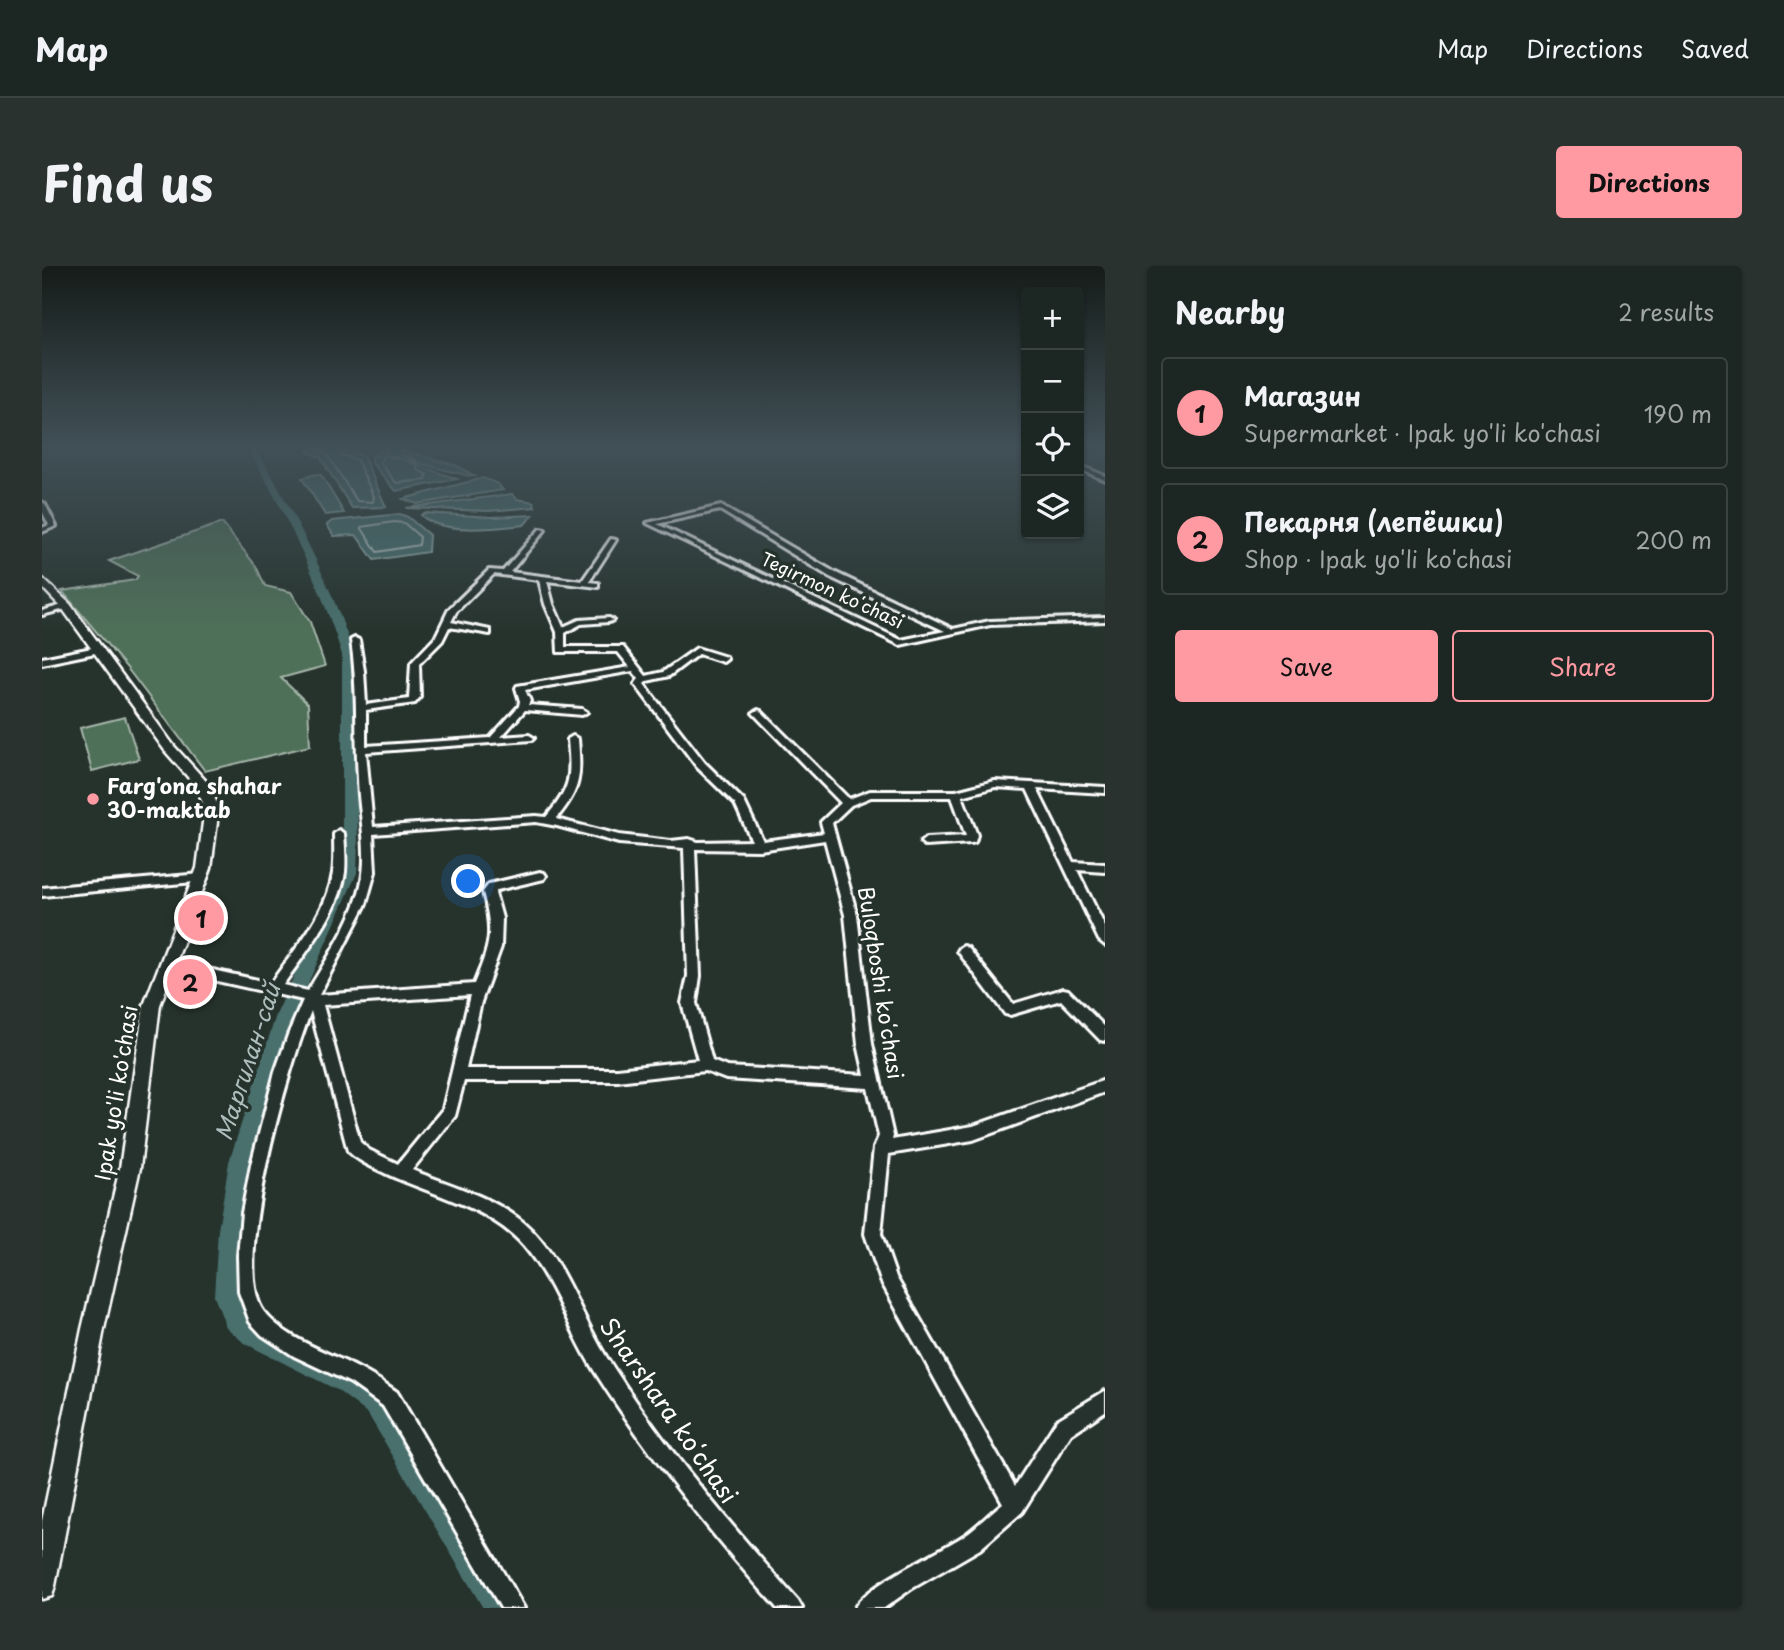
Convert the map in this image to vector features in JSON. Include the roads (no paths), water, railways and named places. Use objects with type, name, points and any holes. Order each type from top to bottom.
[{"type":"main road","name":"Ipak yo'li ko'chasi","points":[[42,581],[65,606],[170,749],[201,783],[212,807],[208,848],[201,878],[152,1005],[130,1168],[93,1329],[42,1586]]},
{"type":"street","points":[[42,530],[53,526],[44,509]]},
{"type":"street","name":"Tegirmon koʻchasi","points":[[718,509],[650,523],[900,643],[954,632]]},
{"type":"street","name":"Tegirmon koʻchasi","points":[[722,509],[832,575],[954,632]]},
{"type":"street","points":[[504,574],[542,530]]},
{"type":"street","points":[[584,584],[613,540]]},
{"type":"street","points":[[362,708],[401,705],[412,701],[415,697],[415,663],[439,639],[452,611],[492,572],[594,585]]},
{"type":"street","points":[[542,578],[561,632],[561,650],[620,649],[644,679]]},
{"type":"street","points":[[42,613],[65,606]]},
{"type":"street","points":[[954,632],[1022,620],[1105,619]]},
{"type":"street","points":[[561,632],[579,622],[609,620]]},
{"type":"street","points":[[446,624],[487,632]]},
{"type":"street","points":[[355,639],[362,708],[369,873],[345,938],[321,975],[314,998],[306,1008],[288,1053],[251,1196],[245,1295],[256,1316],[280,1338],[374,1385],[390,1399],[513,1608]]},
{"type":"street","points":[[42,661],[97,650]]},
{"type":"street","points":[[723,659],[697,651],[666,674],[644,679],[639,684],[701,765],[740,803],[761,846]]},
{"type":"street","points":[[42,669],[57,660]]},
{"type":"street","points":[[495,738],[523,707],[525,701],[520,689],[524,686],[637,668]]},
{"type":"street","points":[[523,707],[582,712]]},
{"type":"street","points":[[758,713],[847,803]]},
{"type":"street","points":[[363,749],[495,738],[529,738]]},
{"type":"street","points":[[549,820],[572,794],[575,784],[573,739]]},
{"type":"street","points":[[367,831],[549,820],[600,836],[761,846],[828,836],[826,822],[847,803],[870,794],[956,794],[995,784],[1105,790]]},
{"type":"street","points":[[1031,787],[1105,940]]},
{"type":"street","points":[[926,842],[971,839],[972,835],[956,794]]},
{"type":"street","points":[[274,988],[317,922],[335,886],[339,874],[339,834]]},
{"type":"street","name":"Buloqboshi koʻchasi","points":[[828,836],[851,915],[865,1044],[886,1136],[882,1148],[873,1234],[889,1281],[1015,1505]]},
{"type":"street","points":[[689,843],[694,976],[689,1003],[706,1065]]},
{"type":"street","points":[[1068,866],[1105,868]]},
{"type":"street","points":[[400,1173],[450,1112],[474,1002],[495,947],[496,918],[489,892],[494,887],[540,876]]},
{"type":"street","points":[[42,892],[201,878]]},
{"type":"street","points":[[964,951],[1010,1010],[1063,994],[1105,1035]]},
{"type":"street","points":[[167,970],[199,972],[314,998],[479,989]]},
{"type":"street","name":"Sharshara koʻchasi","points":[[314,998],[353,1146],[400,1173],[499,1216],[530,1240],[600,1363],[705,1512],[791,1608]]},
{"type":"street","points":[[460,1075],[617,1075],[706,1065],[726,1073],[875,1082]]},
{"type":"street","points":[[882,1148],[973,1133],[1105,1086]]},
{"type":"street","points":[[866,1608],[904,1582],[973,1542],[1015,1505],[1064,1427],[1105,1400]]},
{"type":"water","points":[[321,509],[341,509],[344,513],[325,515]]},
{"type":"water","points":[[423,509],[516,509],[488,511]]},
{"type":"water","points":[[400,514],[408,517],[429,535],[428,552],[374,560],[356,535],[334,536],[327,525],[332,521]]},
{"type":"water","points":[[421,515],[492,517],[533,515],[524,525],[470,529],[441,525]]},
{"type":"waterway","name":"Маргилан-сай","points":[[286,509],[339,626],[348,655],[349,873],[285,1015],[240,1162],[230,1230],[226,1296],[235,1318],[253,1334],[346,1381],[377,1405],[500,1608]]},
{"type":"place","name":"Farg'ona shahar 30-maktab","points":[[93,799]]},
{"type":"place","name":"Магазин","points":[[201,918]]},
{"type":"place","name":"Пекарня (лепёшки)","points":[[190,982]]}]
